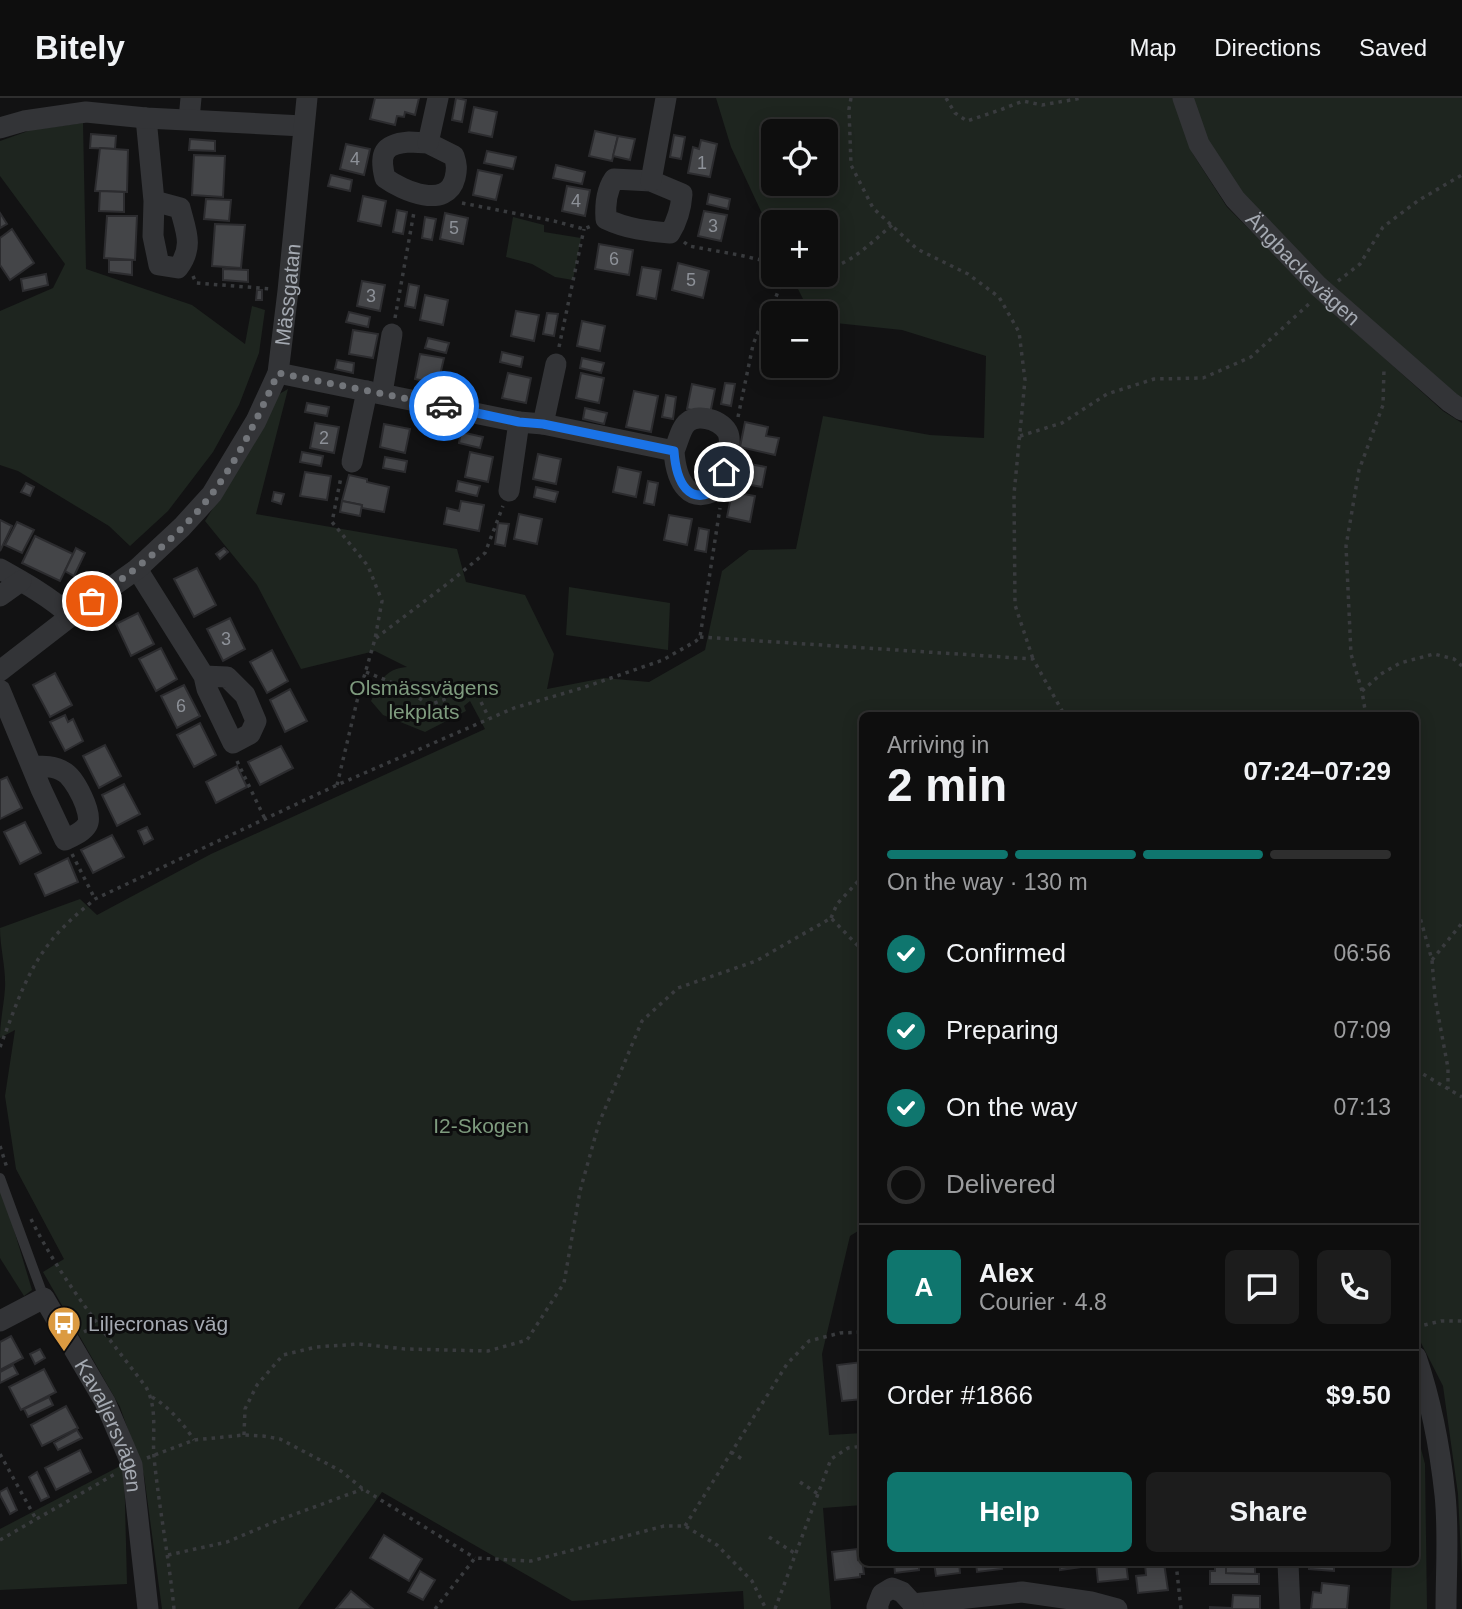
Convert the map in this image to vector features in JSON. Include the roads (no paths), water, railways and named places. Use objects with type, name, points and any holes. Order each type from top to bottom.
[{"type":"street","name":"Mässgatan","points":[[0,671],[136,569],[182,527],[212,494],[256,421],[278,373],[307,98]]},
{"type":"street","points":[[428,144],[438,98]]},
{"type":"street","points":[[651,181],[666,98]]},
{"type":"street","name":"Ängbackevägen","points":[[1183,98],[1199,144],[1235,199],[1324,292],[1462,410]]},
{"type":"street","points":[[0,128],[24,121],[86,112],[145,118],[190,108],[303,126]]},
{"type":"street","points":[[145,118],[154,201],[153,236],[159,265],[178,268],[186,258],[188,239],[180,208],[154,201]]},
{"type":"street","points":[[392,144],[428,144],[454,156],[458,166],[452,188],[445,194],[437,196],[417,193],[398,187],[385,178],[383,154],[392,144]]},
{"type":"street","points":[[614,179],[651,181],[682,194],[681,210],[670,233],[622,227],[606,219],[608,187],[614,179]]},
{"type":"street","points":[[352,462],[392,334]]},
{"type":"street","points":[[543,424],[556,364]]},
{"type":"street","points":[[278,373],[674,451]]},
{"type":"street","points":[[694,418],[710,419],[719,424],[730,439],[722,486],[709,494],[691,493],[677,475],[674,451],[686,423],[694,418]]},
{"type":"street","points":[[509,491],[519,422]]},
{"type":"street","points":[[0,569],[58,604],[71,616]]},
{"type":"street","points":[[136,569],[204,676],[207,689],[233,743],[250,734],[256,721],[245,695],[227,677],[204,676]]},
{"type":"street","points":[[0,596],[21,580]]},
{"type":"street","points":[[0,690],[32,766],[65,840],[87,826],[90,820],[88,810],[70,775],[47,766],[32,766]]},
{"type":"street","points":[[0,1321],[44,1298]]},
{"type":"street","name":"Kavaljersvägen","points":[[44,1298],[105,1402],[132,1465],[148,1609]]},
{"type":"street","points":[[1419,1368],[1431,1411],[1445,1496],[1446,1609]]},
{"type":"street","points":[[1288,1566],[1290,1609]]},
{"type":"street","points":[[878,1609],[882,1594],[892,1588],[902,1592],[912,1606],[1022,1591],[1117,1609]]},
{"type":"lane","name":"Kavaljersvägen","points":[[4,1174],[44,1298]]},
{"type":"place","name":"Liljecronas väg","points":[[64,1353]]},
{"type":"park label","name":"Olsmässvägens lekplats","points":[[424,699]]},
{"type":"park label","name":"I2-Skogen","points":[[481,1125]]}]
